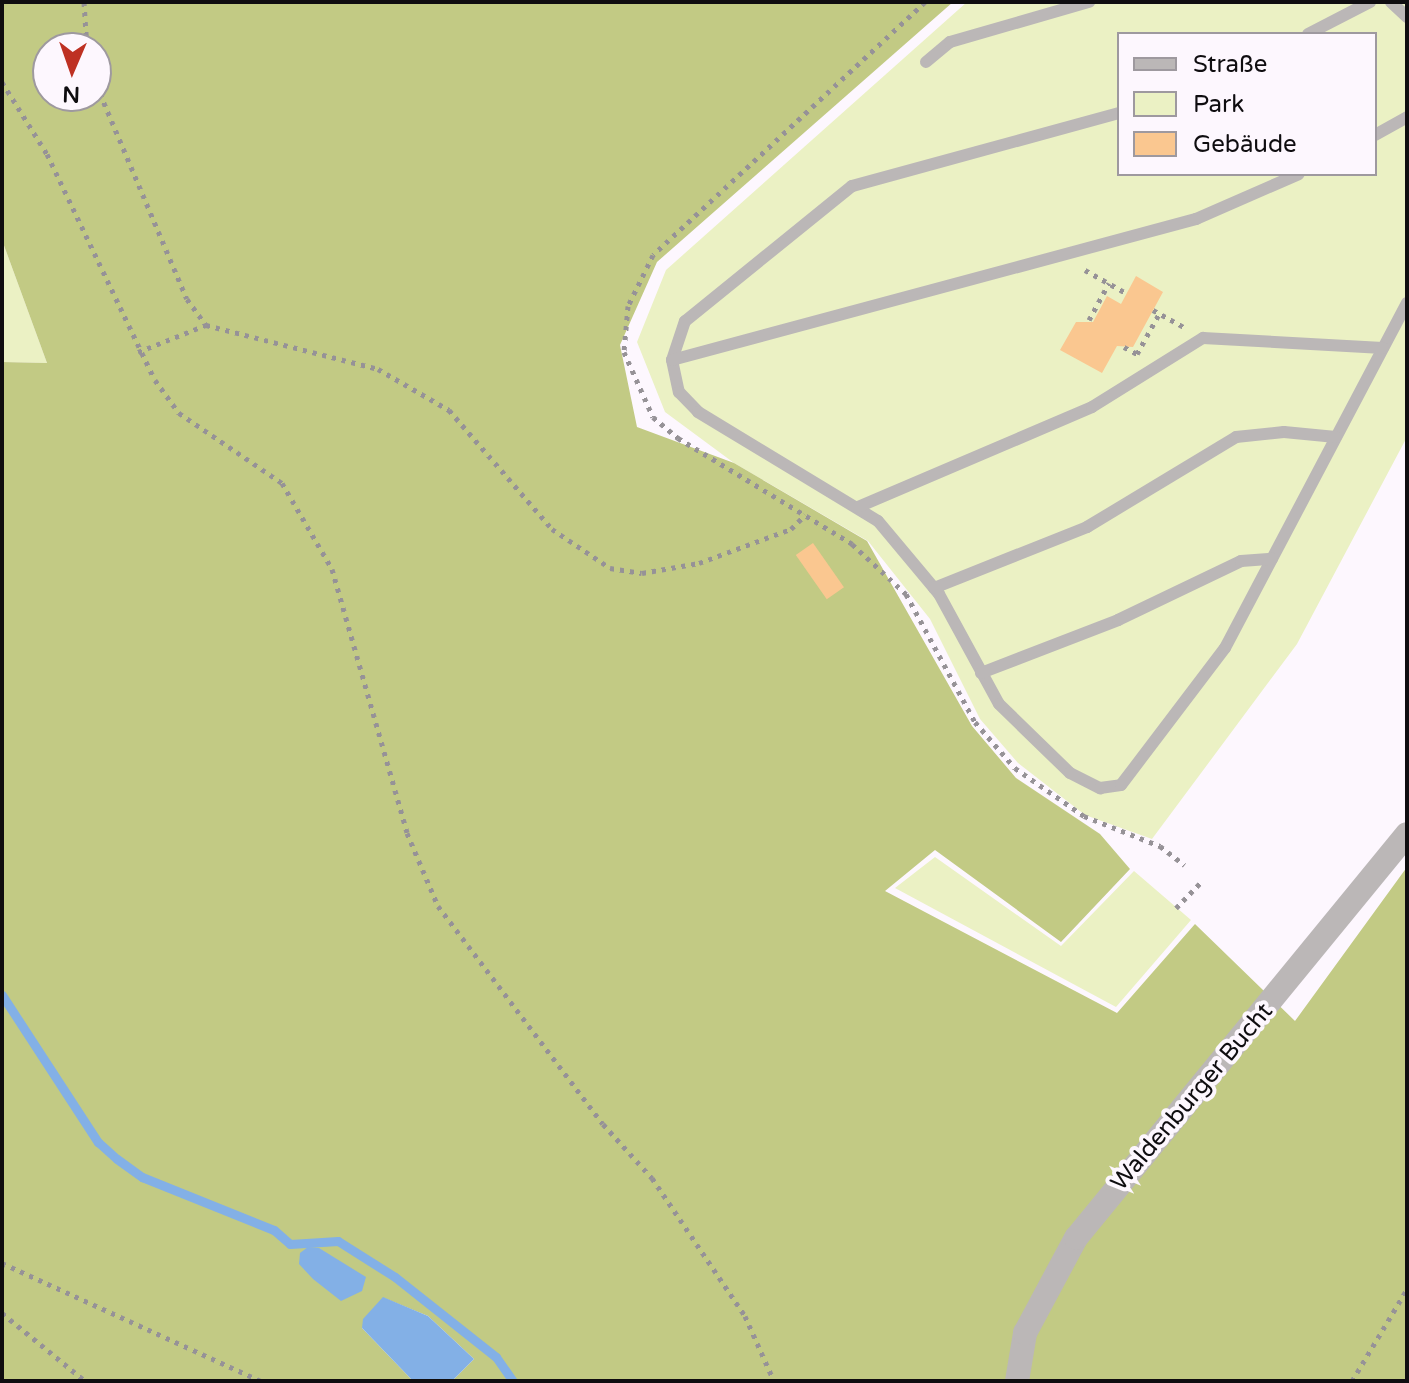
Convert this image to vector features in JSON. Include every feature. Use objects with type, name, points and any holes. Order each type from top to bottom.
[{"type":"street","name":"Waldenburger Bucht","points":[[1017,1381],[1025,1333],[1076,1238],[1407,834]]},
{"type":"lane","points":[[926,62],[950,42],[1089,2]]},
{"type":"lane","points":[[1312,32],[1370,2]]},
{"type":"lane","points":[[1391,2],[1407,17]]},
{"type":"lane","points":[[1117,114],[852,186],[685,321],[672,360],[679,392],[698,412],[858,507],[899,543],[934,588],[981,673],[1017,726],[1054,760],[1086,782],[1112,789],[1121,785],[1225,648],[1407,303]]},
{"type":"lane","points":[[1377,134],[1407,117]]},
{"type":"lane","points":[[672,360],[1196,219],[1294,176]]},
{"type":"lane","points":[[858,507],[1092,407],[1203,338],[1383,348]]},
{"type":"lane","points":[[934,588],[1087,527],[1236,437],[1284,432],[1336,437]]},
{"type":"lane","points":[[981,673],[1118,620],[1241,561],[1272,559]]},
{"type":"path","points":[[84,2],[86,32]]},
{"type":"path","points":[[653,255],[925,2]]},
{"type":"path","points":[[2,82],[47,154],[138,352],[179,413],[282,483],[332,569],[407,833],[438,906],[603,1124],[652,1178],[745,1316],[774,1381]]},
{"type":"path","points":[[108,112],[187,299],[206,325]]},
{"type":"path","points":[[1061,257],[1126,293]]},
{"type":"path","points":[[1089,320],[1109,283]]},
{"type":"path","points":[[1124,347],[1137,354],[1156,312],[1203,338]]},
{"type":"path","points":[[138,352],[206,325],[378,369],[449,410],[552,529],[610,568],[642,573],[699,563],[791,529],[805,515]]},
{"type":"path","points":[[1160,846],[1184,865]]},
{"type":"path","points":[[1176,908],[1203,880]]},
{"type":"path","points":[[2,1263],[261,1381]]},
{"type":"path","points":[[1352,1381],[1407,1289]]},
{"type":"path","points":[[2,1313],[85,1381]]},
{"type":"green space","points":[[2,2],[953,2],[657,262],[620,345],[637,427],[734,463],[867,541],[972,726],[1016,778],[1100,834],[1130,869],[1061,942],[935,850],[885,891],[1117,1013],[1195,924],[1295,1021],[1407,867],[1407,1381],[452,1381],[474,1359],[428,1316],[384,1298],[362,1328],[413,1381],[2,1381],[2,362],[47,363],[2,240]]},
{"type":"green space","points":[[967,2],[1407,2],[1407,437],[1297,644],[1152,839],[1085,815],[1018,763],[980,719],[930,619],[868,541],[734,463],[665,412],[637,342],[666,270]]},
{"type":"green space","points":[[2,240],[47,363],[2,362]]},
{"type":"green space","points":[[935,857],[1061,946],[1134,871],[1191,920],[1116,1007],[895,888]]},
{"type":"water","points":[[308,1247],[319,1248],[366,1277],[362,1291],[341,1301],[313,1279],[299,1264],[300,1253]]},
{"type":"water","points":[[383,1297],[428,1316],[474,1359],[452,1381],[413,1381],[362,1328],[363,1319]]},
{"type":"building","points":[[1136,276],[1163,292],[1133,347],[1117,346],[1102,373],[1060,350],[1076,322],[1093,322],[1107,296],[1121,304]]},
{"type":"building","points":[[813,543],[844,587],[827,599],[796,555]]},
{"type":"waterway","points":[[2,995],[98,1142],[117,1159],[142,1177],[274,1230],[290,1244],[338,1241],[395,1277],[496,1357],[513,1381]]}]
